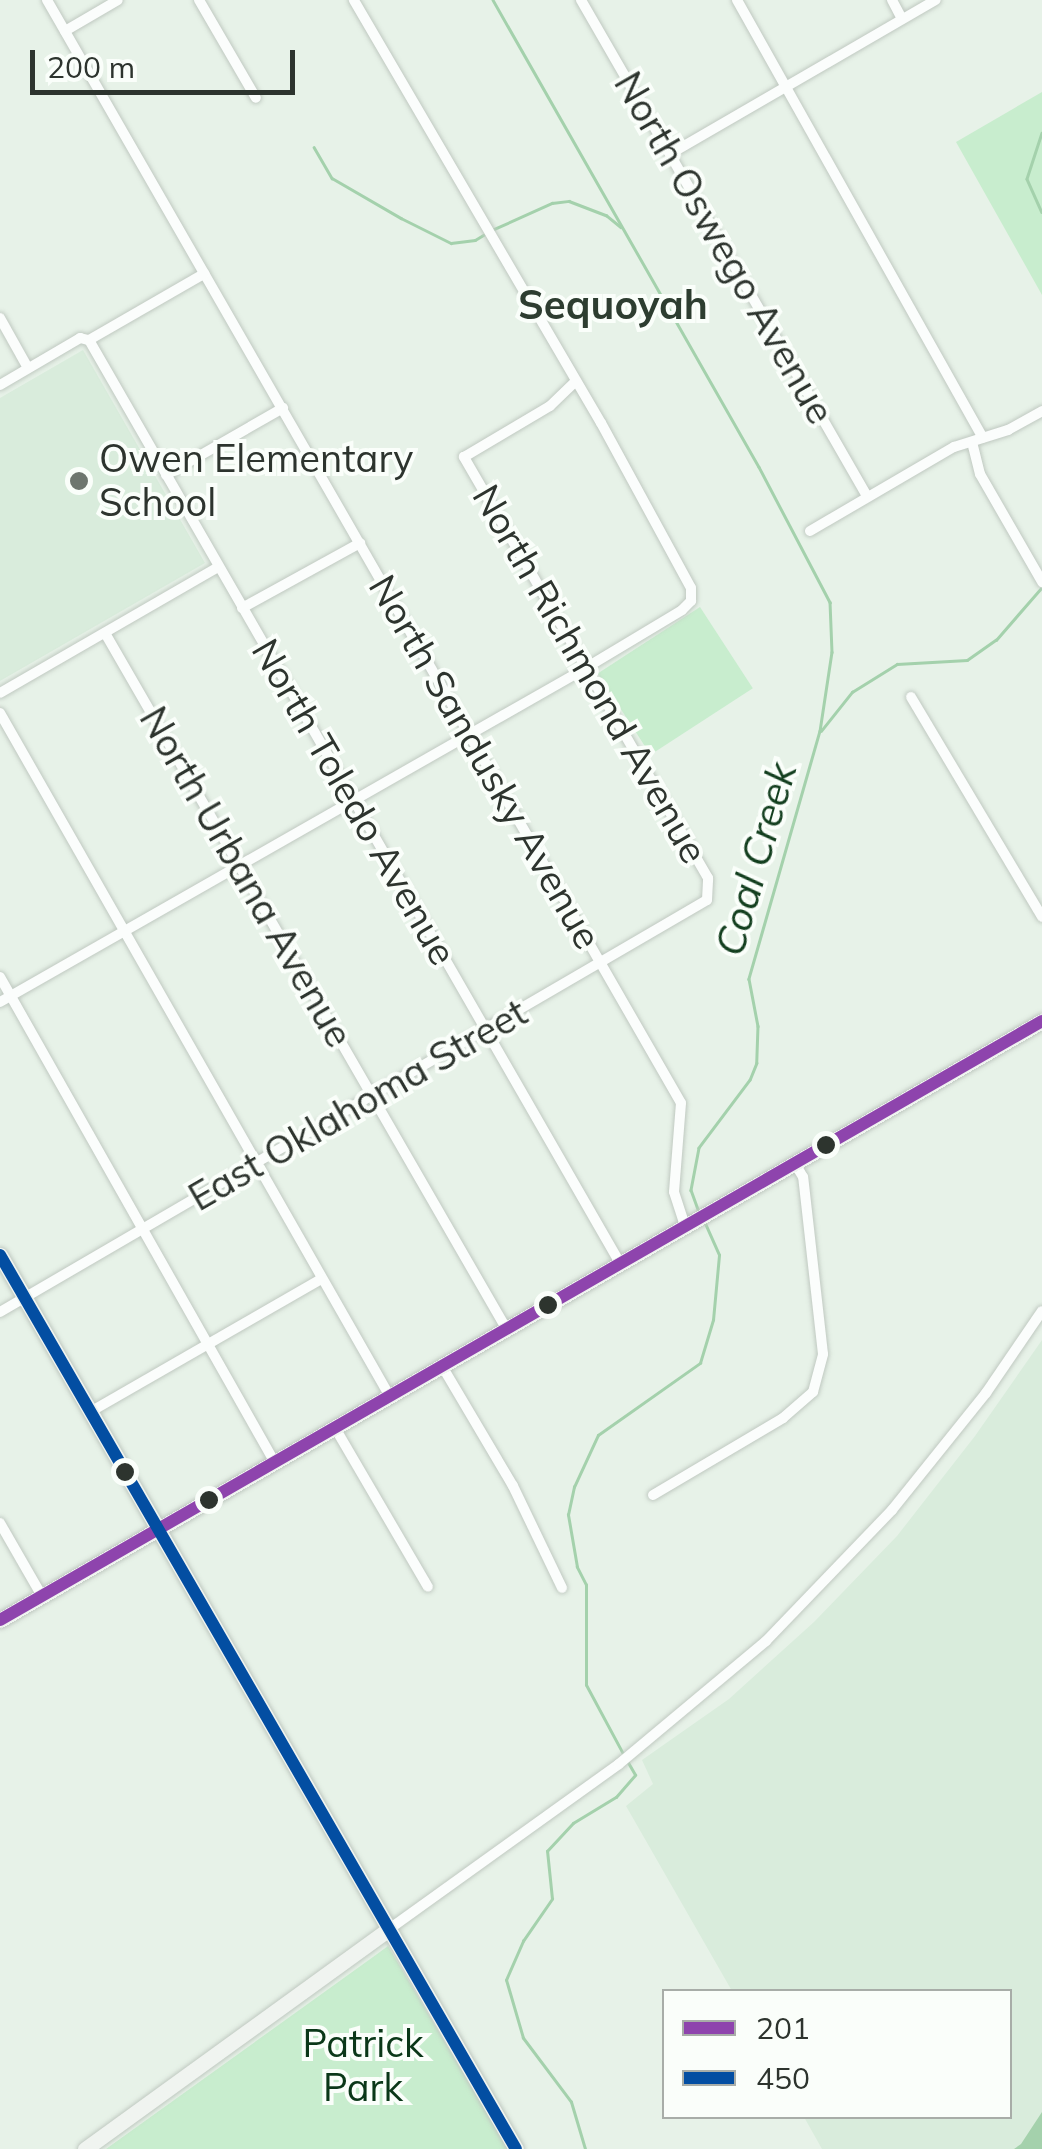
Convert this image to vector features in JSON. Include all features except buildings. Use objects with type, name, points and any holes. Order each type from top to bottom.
[{"type":"main road","points":[[0,1620],[1042,1020]]},
{"type":"main road","points":[[0,1255],[516,2149]]},
{"type":"main road","points":[[84,2149],[388,1930]]},
{"type":"street","name":"North Sandusky Avenue","points":[[47,0],[681,1103],[674,1192],[688,1224]]},
{"type":"street","points":[[65,31],[118,0]]},
{"type":"street","points":[[200,0],[256,98]]},
{"type":"street","points":[[5,999],[470,734],[682,610],[691,600],[690,588],[576,381],[354,0]]},
{"type":"street","name":"North Oswego Avenue","points":[[581,0],[867,496]]},
{"type":"street","points":[[738,0],[977,440],[980,474],[1040,579]]},
{"type":"street","points":[[892,0],[902,19]]},
{"type":"street","points":[[670,154],[936,0]]},
{"type":"street","points":[[0,384],[80,338],[89,340],[204,274]]},
{"type":"street","points":[[0,318],[28,368]]},
{"type":"street","name":"North Toledo Avenue","points":[[89,340],[620,1263]]},
{"type":"street","name":"North Richmond Avenue","points":[[576,381],[550,406],[464,457],[708,878],[710,892]]},
{"type":"street","points":[[166,475],[282,408]]},
{"type":"street","points":[[810,531],[954,447],[1042,412]]},
{"type":"street","points":[[242,608],[360,542]]},
{"type":"street","points":[[0,693],[218,567]]},
{"type":"street","name":"North Urbana Avenue","points":[[105,633],[506,1328]]},
{"type":"street","points":[[910,697],[1042,918]]},
{"type":"street","points":[[0,713],[389,1395]]},
{"type":"street","name":"East Oklahoma Street","points":[[0,1312],[602,964],[700,906],[710,892]]},
{"type":"street","points":[[0,977],[5,999],[274,1461]]},
{"type":"street","points":[[653,1495],[784,1418],[812,1392],[823,1354],[810,1225],[802,1177],[794,1162]]},
{"type":"street","points":[[90,1412],[321,1279]]},
{"type":"street","points":[[388,1930],[619,1764],[766,1642],[863,1543],[958,1430],[1042,1311]]},
{"type":"street","points":[[442,1366],[513,1486],[562,1588]]},
{"type":"street","points":[[334,1426],[428,1587]]},
{"type":"street","points":[[0,1523],[42,1596]]},
{"type":"shaded area","name":"Owen Elementary School","points":[[83,350],[205,563],[0,681],[0,398]]},
{"type":"shaded area","points":[[1042,1340],[1042,2149],[822,2149],[805,2119],[1012,2119],[1012,1989],[731,1989],[626,1806],[653,1784],[642,1760],[729,1699],[814,1622],[897,1536],[975,1436]]},
{"type":"shaded area","points":[[1042,2112],[1042,2149],[1014,2149],[1021,2144]]},
{"type":"green space","points":[[1042,92],[1042,295],[956,142]]},
{"type":"green space","points":[[700,607],[753,688],[651,755],[598,673]]},
{"type":"green space","name":"Patrick Park","points":[[388,1946],[508,2149],[106,2149],[373,1957]]},
{"type":"waterway","name":"Coal Creek","points":[[493,0],[759,467],[830,602],[832,652],[820,731],[749,979],[758,1026],[757,1063],[750,1080],[699,1148],[691,1190],[699,1212]]},
{"type":"waterway","name":"Coal Creek","points":[[1042,133],[1027,179],[1042,212]]},
{"type":"waterway","points":[[314,147],[332,178],[401,218],[451,243],[475,240],[485,234]]},
{"type":"waterway","points":[[492,230],[552,203],[569,201],[606,215],[621,227]]},
{"type":"waterway","name":"Coal Creek","points":[[821,731],[852,692],[897,664],[967,660],[996,640],[1042,587]]},
{"type":"waterway","name":"Coal Creek","points":[[623,1754],[586,1685],[586,1585],[577,1567],[568,1515],[574,1487],[598,1435],[700,1363],[713,1320],[719,1255],[705,1224]]},
{"type":"waterway","name":"Coal Creek","points":[[585,2149],[571,2102],[523,2038],[506,1980],[523,1941],[552,1899],[547,1851],[573,1823],[616,1797],[635,1775],[627,1761]]},
{"type":"transit line","name":"201","points":[[0,1620],[1042,1021]]},
{"type":"transit line","name":"450","points":[[0,1255],[516,2149]]},
{"type":"place","name":"Owen Elementary School","points":[[79,481]]},
{"type":"district","name":"Sequoyah","points":[[613,304]]}]
